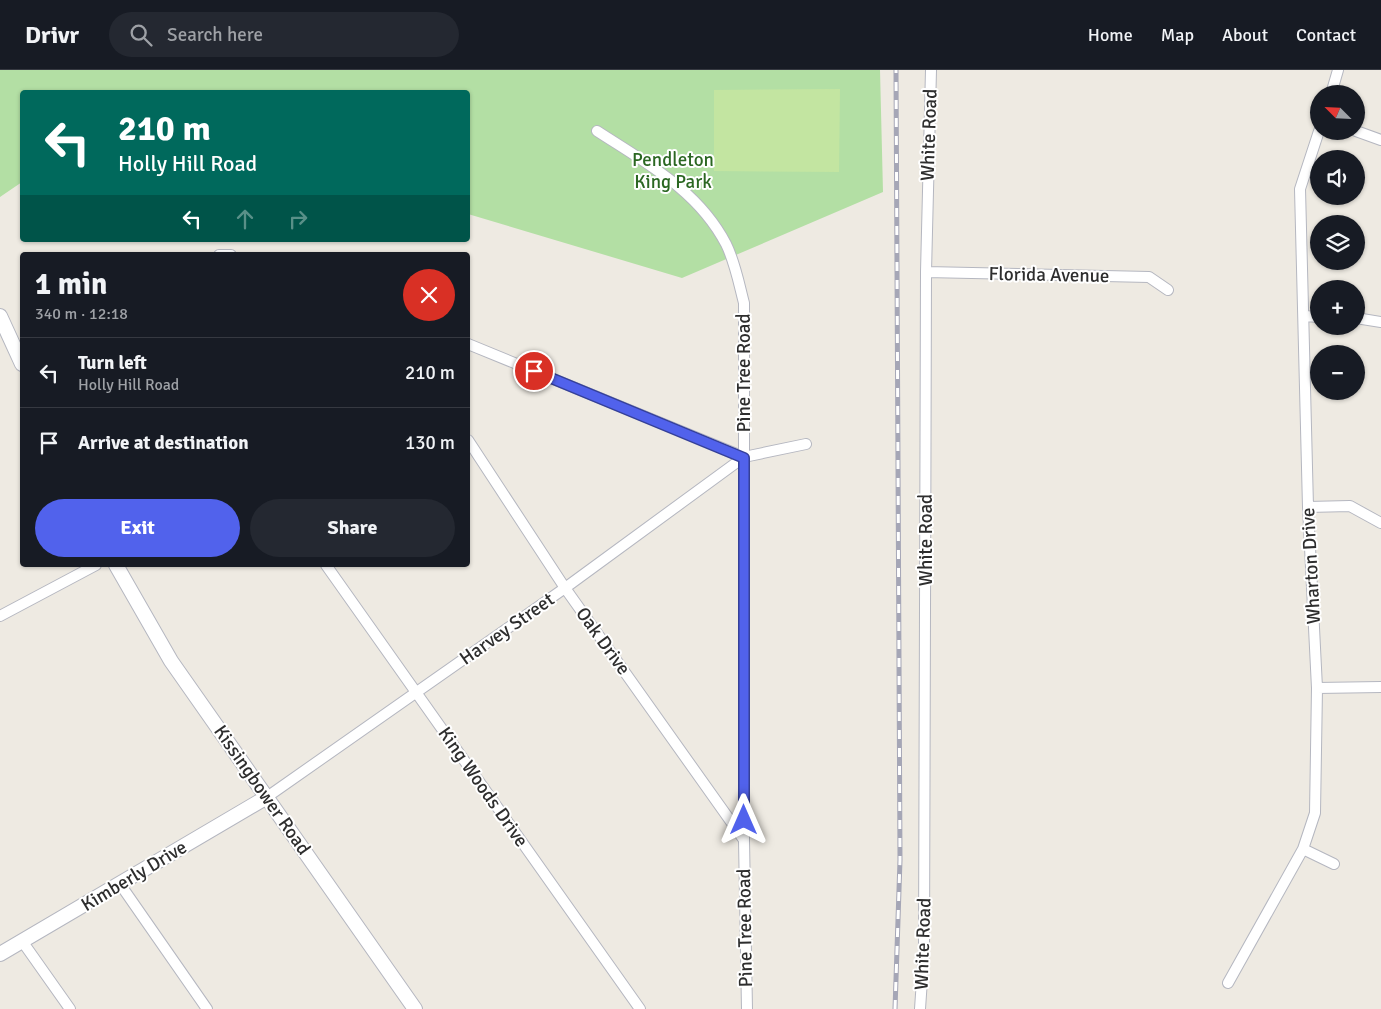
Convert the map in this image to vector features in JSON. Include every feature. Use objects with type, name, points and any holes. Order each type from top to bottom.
[{"type":"street","name":"White Road","points":[[920,1009],[924,950],[926,272],[931,70]]},
{"type":"street","points":[[1334,85],[1338,70]]},
{"type":"street","name":"Pine Tree Road","points":[[596,131],[678,184],[704,211],[726,244],[744,303],[744,840],[747,1009]]},
{"type":"street","points":[[1365,134],[1381,140]]},
{"type":"street","name":"Wharton Drive","points":[[1228,983],[1303,849],[1314,813],[1317,688],[1308,507],[1304,316],[1300,259],[1300,189],[1317,140]]},
{"type":"street","name":"Florida Avenue","points":[[926,272],[1149,277],[1168,290]]},
{"type":"street","points":[[0,316],[20,360]]},
{"type":"street","points":[[1304,316],[1310,316]]},
{"type":"street","points":[[1365,319],[1381,322]]},
{"type":"street","points":[[470,345],[744,458],[806,444]]},
{"type":"street","name":"Oak Drive","points":[[470,443],[565,588],[744,840]]},
{"type":"street","name":"Harvey Street","points":[[267,797],[565,588],[744,458]]},
{"type":"street","points":[[1308,507],[1350,506],[1381,523]]},
{"type":"street","points":[[0,616],[92,567]]},
{"type":"street","name":"Kissingbower Road","points":[[117,567],[171,661],[415,1009]]},
{"type":"street","name":"King Woods Drive","points":[[327,567],[640,1009]]},
{"type":"street","points":[[1317,688],[1381,687]]},
{"type":"street","name":"Kimberly Drive","points":[[0,954],[267,797]]},
{"type":"street","points":[[1303,849],[1334,864]]},
{"type":"street","points":[[120,884],[207,1009]]},
{"type":"street","points":[[22,941],[70,1009]]},
{"type":"green space","name":"Pendleton King Park","points":[[0,70],[880,70],[883,192],[682,278],[470,215],[470,90],[20,90],[20,183],[0,197]]},
{"type":"green space","points":[[840,89],[839,172],[714,171],[714,90]]},
{"type":"railway","points":[[895,1009],[900,860],[896,70]]},
{"type":"route","points":[[534,371],[744,458],[744,820]]}]
